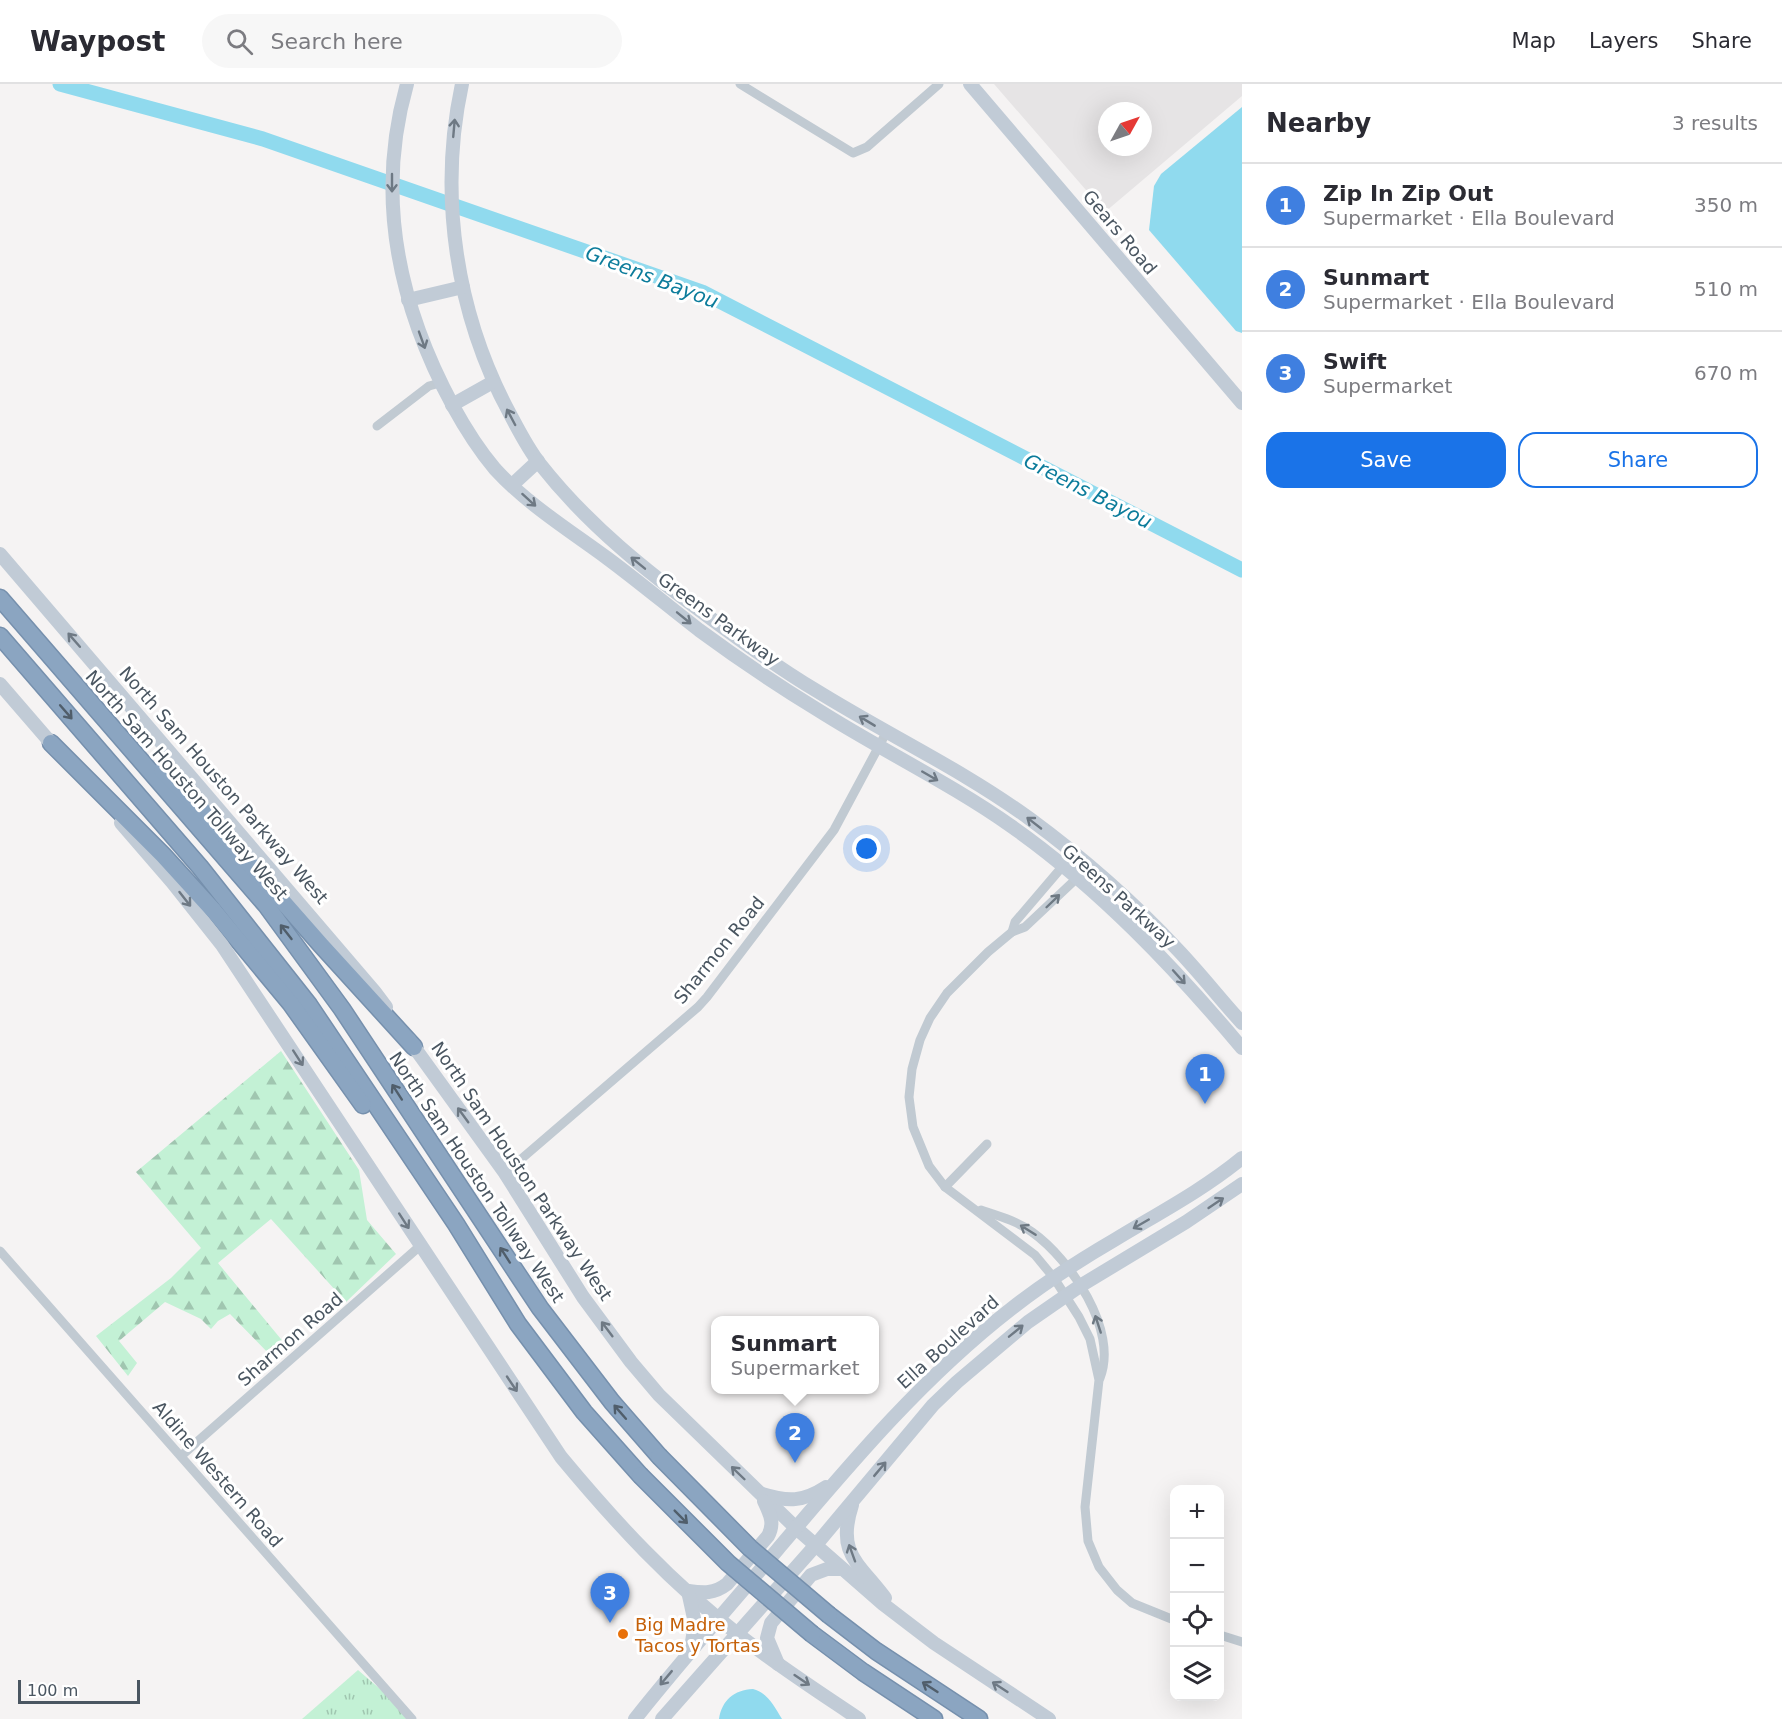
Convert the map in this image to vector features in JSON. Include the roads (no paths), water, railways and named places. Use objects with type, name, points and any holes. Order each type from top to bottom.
[{"type":"highway","name":"North Sam Houston Tollway West","points":[[0,598],[258,897],[304,955],[540,1308],[612,1402],[659,1456],[750,1548],[829,1615],[876,1651],[979,1719]]},
{"type":"highway","points":[[0,636],[200,867],[309,1005],[456,1224],[518,1324],[585,1412],[640,1475],[728,1563],[812,1634],[863,1672],[934,1719]]},
{"type":"highway","points":[[52,658],[204,812],[414,1047]]},
{"type":"highway","points":[[51,743],[163,855],[214,911],[291,1004],[349,1086],[456,1224]]},
{"type":"main road","name":"Greens Parkway","points":[[407,84],[399,111],[394,144],[392,186],[394,222],[402,276],[428,357],[440,383],[465,428],[496,470],[536,507],[769,679],[1015,828],[1076,879],[1152,948],[1242,1048]]},
{"type":"main road","name":"Greens Parkway","points":[[462,84],[455,118],[451,173],[455,243],[463,287],[476,339],[492,382],[538,461],[610,540],[653,575],[815,690],[886,733],[946,765],[1031,820],[1154,925],[1240,1020]]},
{"type":"main road","name":"Gears Road","points":[[970,84],[1242,403]]},
{"type":"main road","points":[[408,300],[463,287]]},
{"type":"main road","points":[[453,405],[492,382]]},
{"type":"main road","points":[[512,484],[538,461]]},
{"type":"main road","name":"North Sam Houston Parkway West","points":[[0,554],[374,991],[505,1173],[583,1297],[631,1362],[674,1410],[796,1528],[899,1616],[934,1643],[1049,1719]]},
{"type":"main road","points":[[0,684],[172,882],[222,945],[561,1457],[608,1514],[650,1557],[737,1634],[859,1719]]},
{"type":"main road","points":[[985,808],[993,794]]},
{"type":"main road","points":[[1226,1029],[1240,1020]]},
{"type":"main road","name":"Ella Boulevard","points":[[635,1719],[661,1684],[844,1472],[944,1366],[1012,1308],[1054,1278],[1174,1205],[1242,1158]]},
{"type":"main road","name":"Ella Boulevard","points":[[662,1719],[816,1546],[933,1405],[957,1382],[1028,1322],[1066,1295],[1186,1222],[1242,1184]]},
{"type":"main road","points":[[1174,1205],[1186,1222]]},
{"type":"main road","points":[[944,1366],[957,1382]]},
{"type":"main road","points":[[884,1427],[902,1442]]},
{"type":"main road","points":[[760,1494],[785,1500],[799,1500],[831,1485],[844,1472]]},
{"type":"main road","points":[[688,1591],[707,1594],[719,1590],[727,1584],[768,1536],[773,1528],[771,1515],[760,1494]]},
{"type":"main road","points":[[854,1500],[846,1528],[850,1551],[856,1566],[899,1616]]},
{"type":"main road","points":[[778,1664],[767,1638],[771,1623],[811,1575],[827,1569],[842,1569]]},
{"type":"main road","points":[[688,1591],[695,1623],[690,1651]]},
{"type":"street","points":[[741,84],[853,153],[867,147],[939,84]]},
{"type":"street","points":[[377,426],[429,386],[440,383]]},
{"type":"street","name":"Sharmon Road","points":[[505,1173],[702,1002],[834,830],[886,733]]},
{"type":"street","points":[[1012,932],[1015,922],[1062,867],[1079,859]]},
{"type":"street","points":[[1079,859],[1076,879],[1025,927],[1012,932],[988,952],[947,993],[930,1018],[920,1040],[912,1069],[909,1097],[913,1127],[929,1166],[945,1187],[1030,1250],[1054,1278],[1066,1295],[1089,1339],[1099,1380]]},
{"type":"street","points":[[945,1187],[987,1144]]},
{"type":"street","points":[[975,1208],[1016,1222],[1045,1242],[1070,1269],[1091,1305],[1102,1338],[1104,1368],[1099,1380],[1085,1508],[1088,1541],[1099,1567],[1117,1590],[1132,1603],[1170,1618]]},
{"type":"street","name":"Sharmon Road","points":[[181,1456],[420,1246]]},
{"type":"street","name":"Aldine Western Road","points":[[0,1251],[412,1719]]},
{"type":"street","points":[[1224,1636],[1242,1642]]},
{"type":"water","points":[[1242,107],[1242,333],[1236,331],[1149,230],[1154,186],[1161,174]]},
{"type":"water","points":[[753,1689],[767,1697],[782,1719],[719,1719],[723,1706],[730,1697],[740,1691]]},
{"type":"waterway","name":"Greens Bayou","points":[[60,84],[263,139],[702,292],[1242,570]]},
{"type":"place","name":"Zip In Zip Out","points":[[1205,1104]]},
{"type":"place","name":"Sunmart","points":[[795,1463]]},
{"type":"place","name":"Swift","points":[[610,1623]]},
{"type":"place","name":"Big Madre Tacos y Tortas","points":[[623,1634]]}]
